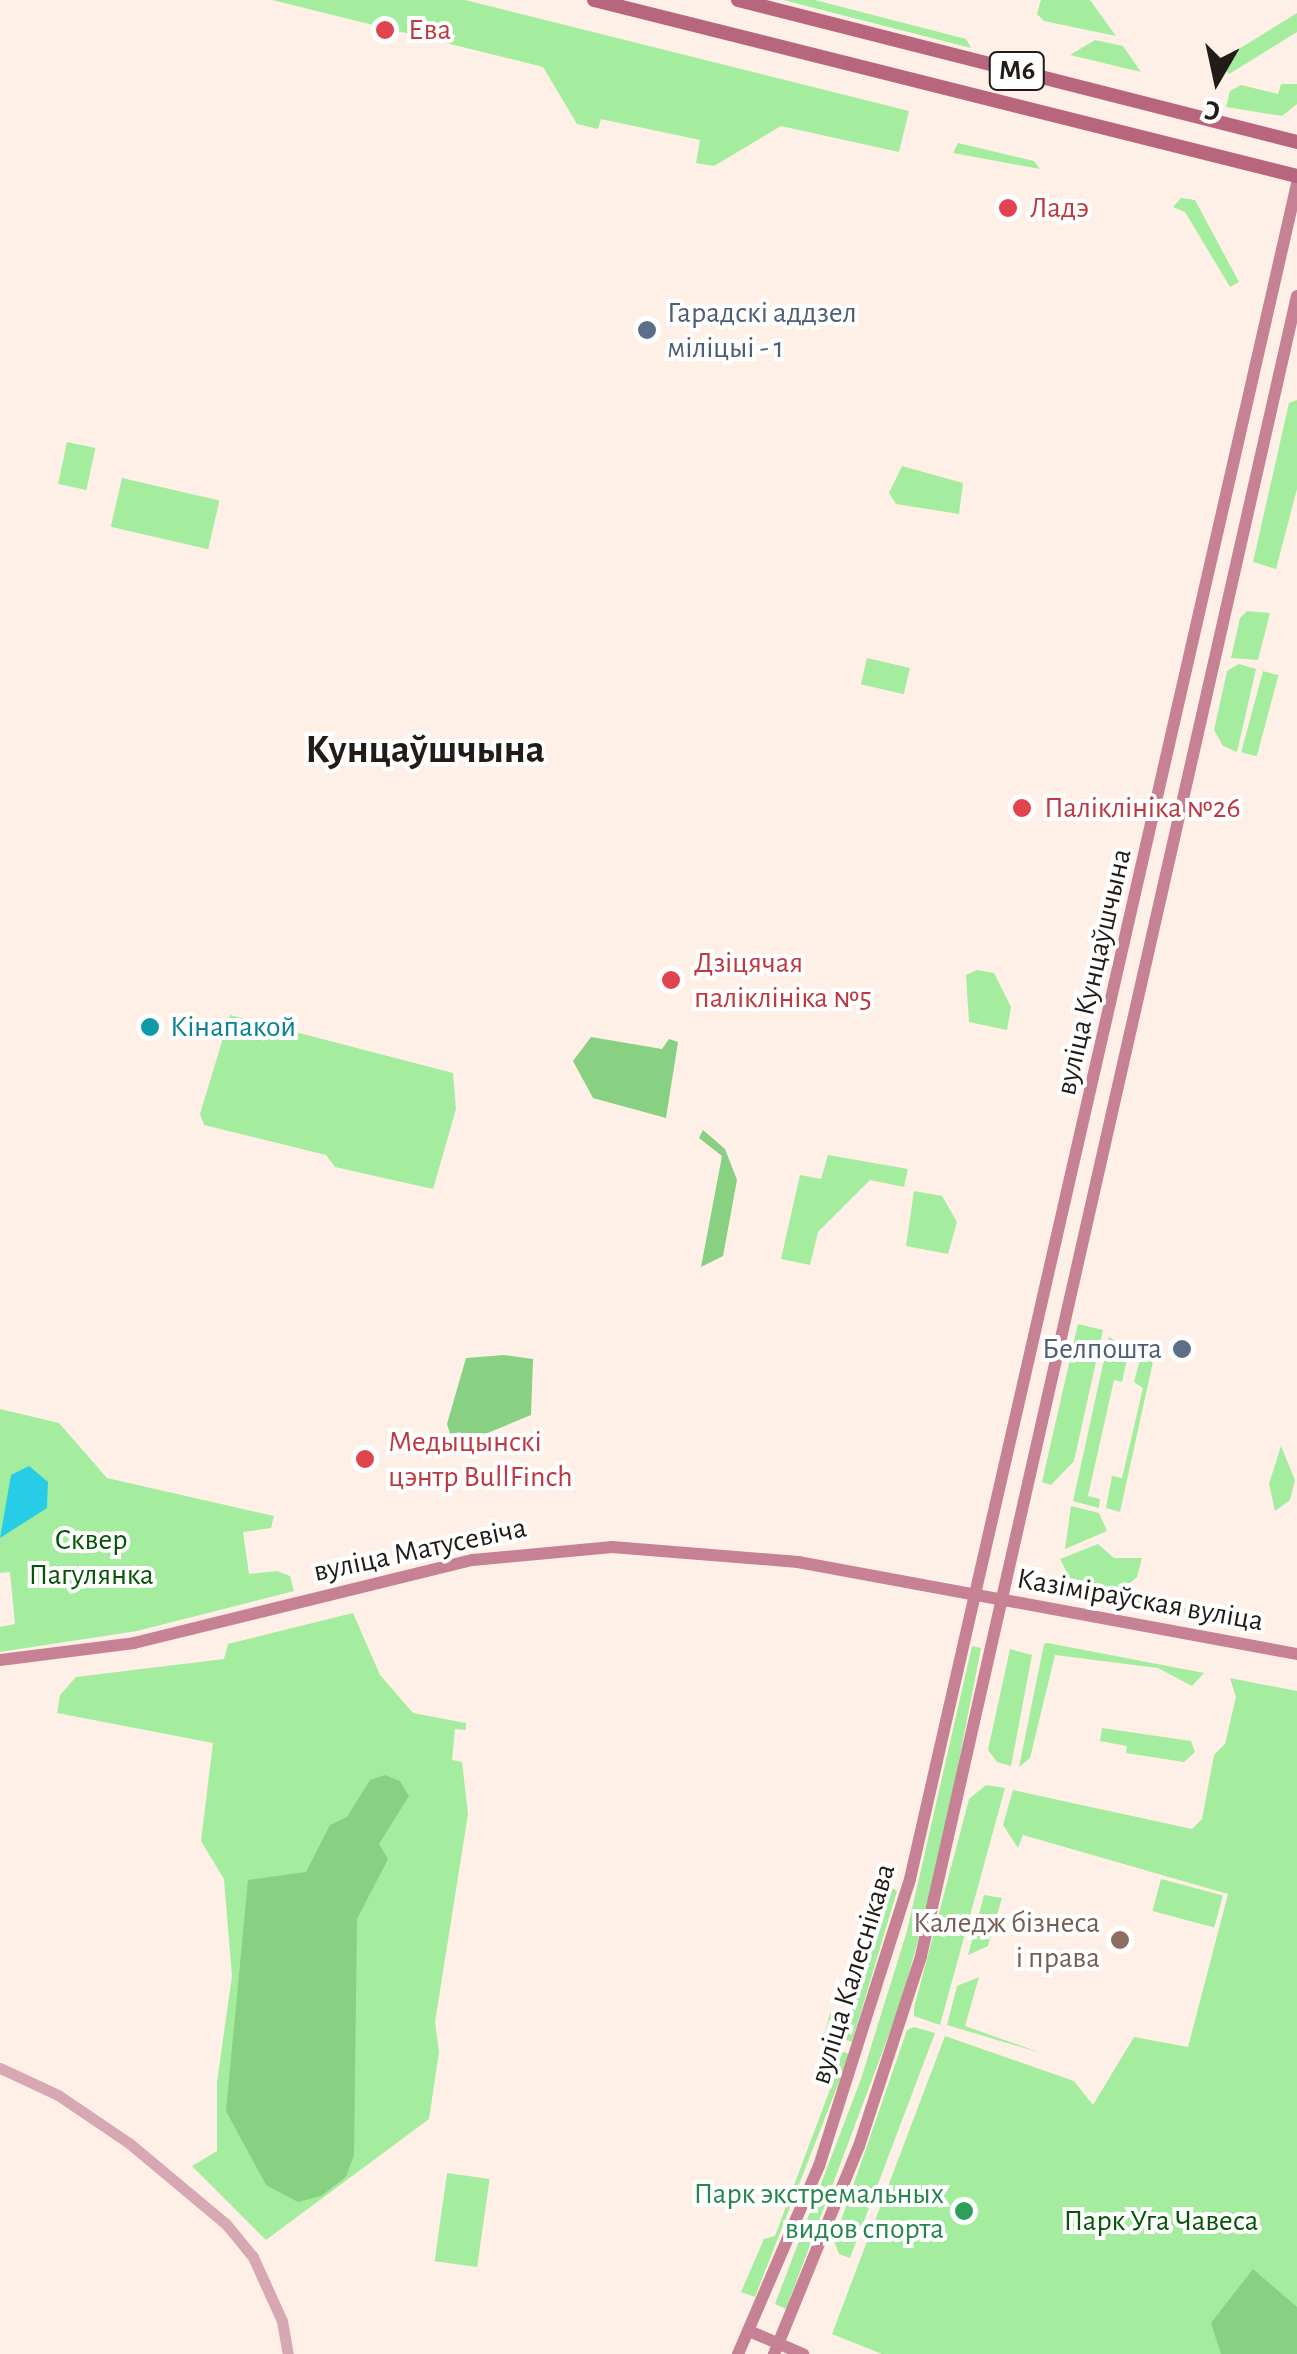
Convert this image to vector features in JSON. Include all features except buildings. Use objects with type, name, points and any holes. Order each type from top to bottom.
[{"type":"main road","name":"М6","points":[[594,0],[1297,176]]},
{"type":"main road","name":"М6","points":[[738,0],[1297,142]]},
{"type":"main road","name":"вуліца Кунцаўшчына","points":[[973,1595],[1297,184]]},
{"type":"main road","name":"вуліца Кунцаўшчына","points":[[1004,1600],[1297,296]]},
{"type":"main road","name":"вуліца Матусевіча","points":[[0,1660],[192,1629],[473,1560],[605,1548],[745,1554],[973,1595]]},
{"type":"main road","name":"Казіміраўская вуліца","points":[[973,1595],[1297,1654]]},
{"type":"main road","name":"вуліца Калеснікава","points":[[738,2354],[820,2166],[877,1997],[973,1595]]},
{"type":"main road","name":"вуліца Калеснікава","points":[[776,2349],[904,2019],[1004,1600]]},
{"type":"main road","points":[[749,2331],[776,2349],[803,2354]]},
{"type":"street","points":[[0,2068],[58,2094],[129,2143],[226,2224],[253,2257],[282,2321],[288,2354]]},
{"type":"green space","points":[[272,0],[465,0],[909,111],[899,152],[781,126],[714,166],[696,163],[700,140],[601,119],[598,129],[577,124],[543,67]]},
{"type":"green space","points":[[783,0],[815,0],[966,39],[971,48]]},
{"type":"green space","points":[[1041,0],[1090,0],[1116,36],[1044,21],[1037,14]]},
{"type":"green space","points":[[1297,13],[1297,32],[1229,74],[1218,62]]},
{"type":"green space","points":[[1095,40],[1123,46],[1141,72],[1070,55]]},
{"type":"green space","points":[[1281,84],[1297,84],[1297,104],[1282,116],[1226,107],[1230,91],[1241,85],[1278,94]]},
{"type":"green space","points":[[958,143],[1034,161],[1040,169],[953,153]]},
{"type":"green space","points":[[1181,198],[1195,200],[1239,282],[1230,287],[1185,212],[1173,207]]},
{"type":"green space","points":[[1297,400],[1297,489],[1276,569],[1253,562],[1289,403]]},
{"type":"green space","points":[[67,442],[95,448],[86,490],[58,484]]},
{"type":"green space","points":[[902,466],[963,483],[959,514],[896,504],[889,493]]},
{"type":"green space","points":[[122,478],[219,500],[208,549],[111,527]]},
{"type":"green space","points":[[1247,611],[1270,613],[1258,660],[1231,658],[1240,618]]},
{"type":"green space","points":[[867,658],[910,668],[904,694],[861,684]]},
{"type":"green space","points":[[1239,664],[1256,669],[1237,752],[1223,746],[1214,730],[1227,671]]},
{"type":"green space","points":[[1263,671],[1278,675],[1257,756],[1241,752]]},
{"type":"green space","points":[[977,970],[994,973],[1011,1007],[1007,1030],[969,1022],[966,975]]},
{"type":"green space","points":[[230,1015],[453,1073],[456,1109],[433,1189],[335,1167],[326,1155],[204,1125],[200,1114]]},
{"type":"green space","points":[[591,1037],[662,1049],[669,1039],[678,1042],[666,1118],[593,1098],[573,1061]]},
{"type":"green space","points":[[703,1130],[725,1149],[737,1180],[723,1256],[701,1267],[722,1156],[699,1138]]},
{"type":"green space","points":[[828,1155],[908,1169],[904,1187],[870,1180],[818,1232],[810,1265],[781,1259],[800,1175],[821,1179]]},
{"type":"green space","points":[[914,1191],[942,1196],[957,1222],[948,1254],[906,1246]]},
{"type":"green space","points":[[1078,1324],[1103,1330],[1074,1461],[1051,1485],[1042,1482]]},
{"type":"green space","points":[[1109,1337],[1129,1350],[1122,1382],[1114,1380],[1088,1496],[1100,1499],[1099,1508],[1073,1501]]},
{"type":"green space","points":[[1142,1352],[1154,1357],[1120,1512],[1106,1508],[1112,1476],[1122,1478],[1143,1388],[1134,1382]]},
{"type":"green space","points":[[504,1355],[533,1359],[531,1415],[454,1447],[447,1424],[466,1358]]},
{"type":"green space","name":"Сквер Пагулянка","points":[[0,1409],[59,1423],[107,1478],[274,1516],[271,1528],[243,1532],[249,1574],[277,1571],[290,1576],[294,1591],[137,1631],[0,1652],[0,1627],[15,1624],[10,1572],[0,1573]]},
{"type":"green space","points":[[1281,1446],[1295,1480],[1290,1500],[1275,1511],[1269,1484]]},
{"type":"green space","points":[[1071,1506],[1099,1513],[1107,1531],[1065,1549]]},
{"type":"green space","points":[[1098,1544],[1114,1558],[1142,1558],[1137,1577],[1122,1590],[1070,1578],[1060,1559]]},
{"type":"green space","points":[[1060,1585],[1220,1615],[1220,1618],[1049,1592]]},
{"type":"green space","points":[[353,1613],[380,1675],[413,1713],[466,1723],[466,1730],[455,1729],[452,1760],[462,1762],[468,1814],[435,2022],[439,2052],[429,2119],[266,2240],[192,2166],[217,2151],[217,2082],[232,1976],[224,1879],[201,1841],[213,1743],[57,1713],[60,1695],[76,1677],[224,1659],[228,1644]]},
{"type":"green space","points":[[1044,1644],[1204,1673],[1192,1686],[1158,1668],[1055,1655],[1030,1758],[1019,1767]]},
{"type":"green space","points":[[972,1646],[981,1648],[938,1869],[900,2005],[786,2309],[775,2304],[861,2079],[907,1931]]},
{"type":"green space","points":[[1010,1649],[1032,1655],[1011,1766],[997,1762],[988,1750]]},
{"type":"green space","name":"Парк Уга Чавеса","points":[[1230,1678],[1297,1691],[1297,2354],[882,2354],[832,2334],[945,2036],[1074,2081],[1093,2105],[1134,2037],[1188,2047],[1228,1894],[1023,1835],[1018,1848],[1003,1825],[1013,1790],[1192,1829],[1202,1819],[1214,1755],[1225,1744],[1236,1697]]},
{"type":"green space","points":[[1102,1728],[1191,1741],[1195,1752],[1184,1762],[1126,1753],[1127,1746],[1100,1741]]},
{"type":"green space","points":[[385,1775],[400,1781],[409,1796],[379,1844],[388,1859],[357,1919],[354,2155],[346,2177],[321,2196],[298,2202],[266,2185],[226,2111],[248,1880],[306,1872],[330,1825],[347,1817],[370,1780]]},
{"type":"green space","points":[[986,1785],[1005,1788],[940,2025],[914,2016],[914,2008],[969,1799]]},
{"type":"green space","points":[[1161,1879],[1223,1896],[1214,1927],[1152,1911]]},
{"type":"green space","points":[[885,1883],[897,1891],[852,2042],[825,2033],[830,2013],[850,2017],[885,1906],[876,1903]]},
{"type":"green space","points":[[984,1895],[1002,1898],[988,1946],[968,1955]]},
{"type":"green space","points":[[979,1977],[965,2026],[1041,2053],[947,2025],[957,1986]]},
{"type":"green space","points":[[914,2027],[935,2033],[850,2258],[839,2254],[834,2241],[907,2030]]},
{"type":"green space","points":[[834,2049],[850,2054],[755,2297],[741,2292],[764,2239],[775,2236],[838,2068],[829,2064]]},
{"type":"green space","points":[[447,2173],[490,2179],[477,2267],[435,2261]]},
{"type":"green space","points":[[1253,2269],[1297,2307],[1297,2354],[1221,2354],[1211,2323]]},
{"type":"water","points":[[29,1466],[48,1482],[47,1508],[0,1538],[11,1475]]},
{"type":"place","name":"Ева","points":[[385,30]]},
{"type":"place","name":"Ладэ","points":[[1008,208]]},
{"type":"place","name":"Гарадскі аддзел міліцыі - 1","points":[[647,330]]},
{"type":"place","name":"Паліклініка №26","points":[[1022,808]]},
{"type":"place","name":"Дзіцячая паліклініка №5","points":[[671,980]]},
{"type":"place","name":"Кінапакой","points":[[150,1027]]},
{"type":"place","name":"Белпошта","points":[[1182,1349]]},
{"type":"place","name":"Медыцынскі цэнтр BullFinch","points":[[365,1459]]},
{"type":"place","name":"Каледж бізнеса і права","points":[[1120,1940]]},
{"type":"place","name":"Парк экстремальных видов спорта","points":[[964,2211]]},
{"type":"district","name":"Кунцаўшчына","points":[[425,750]]}]
